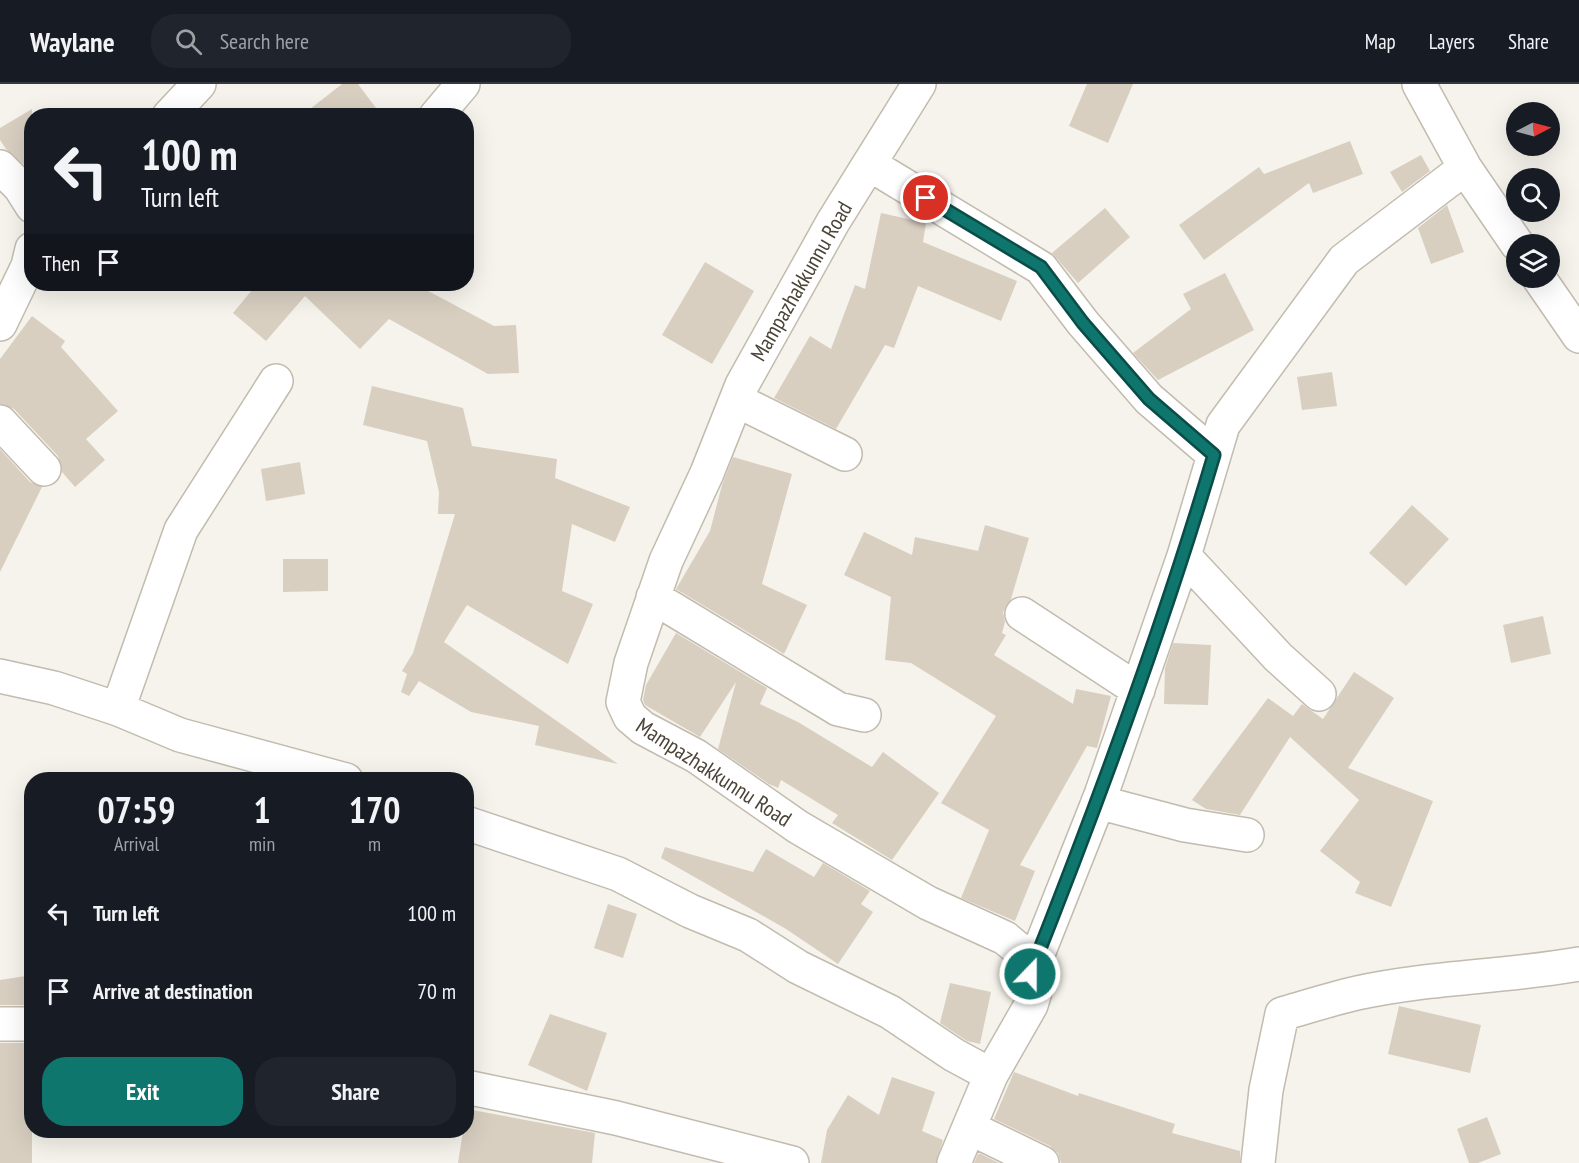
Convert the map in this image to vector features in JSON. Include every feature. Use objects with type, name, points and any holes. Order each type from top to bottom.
[{"type":"street","points":[[176,108],[199,84]]},
{"type":"street","points":[[443,108],[463,84]]},
{"type":"street","name":"Mampazhakkunnu Road","points":[[919,84],[833,222],[736,400],[653,597],[624,686],[623,702],[630,717],[643,728],[696,756],[798,828],[928,903],[1005,938],[1023,953],[1030,964],[1035,992],[1031,1005],[991,1076],[954,1163]]},
{"type":"street","points":[[1419,84],[1465,168],[1510,234]]},
{"type":"street","points":[[869,164],[1041,267],[1083,323],[1149,399],[1214,455]]},
{"type":"street","points":[[0,166],[24,193]]},
{"type":"street","points":[[1030,974],[1098,802],[1138,690],[1184,556],[1223,425],[1344,260],[1465,168]]},
{"type":"street","points":[[0,324],[24,274]]},
{"type":"street","points":[[1546,288],[1579,336]]},
{"type":"street","points":[[118,709],[181,530],[276,381]]},
{"type":"street","points":[[736,400],[845,454]]},
{"type":"street","points":[[0,422],[44,469]]},
{"type":"street","points":[[1184,556],[1278,657],[1319,694]]},
{"type":"street","points":[[653,597],[838,709],[864,715]]},
{"type":"street","points":[[1022,614],[1138,690]]},
{"type":"street","points":[[0,676],[54,688],[118,709],[180,735],[316,772]]},
{"type":"street","points":[[1098,802],[1185,825],[1247,835]]},
{"type":"street","points":[[474,826],[618,874],[690,910],[748,935],[798,967],[890,1012],[954,1055],[991,1076]]},
{"type":"street","points":[[1258,1163],[1266,1090],[1282,1014],[1358,993],[1443,981],[1526,974],[1579,964]]},
{"type":"street","points":[[0,1024],[24,1024]]},
{"type":"street","points":[[474,1089],[616,1118],[792,1163]]},
{"type":"street","points":[[970,1128],[1042,1163]]},
{"type":"building","points":[[342,84],[358,84],[376,108],[311,108]]},
{"type":"building","points":[[1087,84],[1133,84],[1108,143],[1069,126]]},
{"type":"building","points":[[24,114],[24,165],[6,149],[0,140],[0,128]]},
{"type":"building","points":[[1350,141],[1363,174],[1313,193],[1309,183],[1204,260],[1179,225],[1259,167],[1264,174]]},
{"type":"building","points":[[1421,155],[1430,171],[1402,192],[1390,172]]},
{"type":"building","points":[[1447,205],[1464,252],[1431,264],[1418,228]]},
{"type":"building","points":[[1105,208],[1130,237],[1078,283],[1052,253]]},
{"type":"building","points":[[881,213],[926,223],[923,242],[1017,281],[1001,321],[918,286],[894,348],[885,345],[836,429],[774,398],[810,336],[831,349],[855,285],[865,289]]},
{"type":"building","points":[[705,262],[754,291],[712,364],[662,335]]},
{"type":"building","points":[[1225,273],[1254,330],[1158,380],[1133,353],[1191,309],[1183,294]]},
{"type":"building","points":[[251,291],[428,291],[494,326],[516,325],[519,373],[488,374],[389,319],[360,349],[305,296],[266,341],[233,313]]},
{"type":"building","points":[[32,316],[65,341],[61,347],[118,411],[86,439],[105,460],[75,487],[62,472],[58,456],[14,409],[0,404],[0,359]]},
{"type":"building","points":[[1332,372],[1337,406],[1302,410],[1297,377]]},
{"type":"building","points":[[372,386],[463,408],[472,446],[557,459],[555,478],[630,507],[615,542],[572,524],[562,591],[593,604],[568,664],[467,605],[444,642],[618,764],[535,745],[539,726],[471,712],[419,681],[409,696],[401,692],[407,674],[402,671],[413,653],[455,514],[438,514],[439,492],[427,441],[363,425]]},
{"type":"building","points":[[0,449],[30,482],[42,487],[0,572]]},
{"type":"building","points":[[733,457],[792,474],[762,584],[807,605],[784,654],[676,589],[710,531],[722,485]]},
{"type":"building","points":[[300,462],[305,494],[266,501],[261,469]]},
{"type":"building","points":[[1412,505],[1449,539],[1406,586],[1369,553]]},
{"type":"building","points":[[985,525],[1029,538],[1011,599],[1003,612],[1005,622],[1002,633],[1006,635],[994,655],[1073,704],[1076,689],[1111,696],[1097,748],[1087,746],[1020,865],[1035,871],[1015,921],[961,898],[989,830],[941,803],[996,716],[911,663],[885,660],[891,597],[844,575],[864,532],[912,555],[915,537],[978,551]]},
{"type":"building","points":[[283,559],[328,559],[328,591],[283,592]]},
{"type":"building","points":[[1543,616],[1551,654],[1511,663],[1503,625]]},
{"type":"building","points":[[676,633],[767,688],[760,704],[798,722],[872,767],[883,752],[939,793],[892,860],[832,823],[838,815],[781,780],[778,788],[769,784],[718,749],[736,682],[700,737],[645,705],[643,700],[646,685]]},
{"type":"building","points":[[1173,643],[1211,645],[1208,705],[1164,704],[1165,668]]},
{"type":"building","points":[[1354,672],[1394,698],[1348,768],[1433,801],[1391,907],[1355,893],[1360,882],[1320,851],[1359,800],[1290,737],[1240,815],[1206,809],[1192,800],[1268,698],[1293,716],[1302,704],[1323,719]]},
{"type":"building","points":[[665,847],[753,872],[766,849],[814,877],[823,863],[870,891],[861,904],[873,912],[838,964],[786,929],[661,858]]},
{"type":"building","points":[[608,904],[637,914],[623,958],[594,948]]},
{"type":"building","points":[[24,976],[24,1005],[0,1005],[0,980]]},
{"type":"building","points":[[950,983],[991,992],[980,1044],[967,1041],[940,1023]]},
{"type":"building","points":[[1399,1006],[1481,1025],[1470,1073],[1388,1054]]},
{"type":"building","points":[[550,1014],[607,1033],[587,1091],[528,1065]]},
{"type":"building","points":[[0,1043],[24,1043],[24,1138],[32,1138],[32,1163],[0,1163]]},
{"type":"building","points":[[1014,1072],[1078,1096],[1079,1093],[1175,1124],[1172,1133],[1240,1151],[1240,1163],[1061,1163],[1058,1153],[1050,1146],[994,1119]]},
{"type":"building","points":[[892,1077],[935,1092],[922,1131],[943,1140],[936,1163],[821,1163],[827,1130],[848,1095],[879,1115]]},
{"type":"building","points":[[474,1110],[595,1133],[592,1163],[458,1163],[462,1138],[474,1138]]},
{"type":"building","points":[[1487,1117],[1501,1154],[1478,1163],[1469,1163],[1457,1129]]},
{"type":"building","points":[[978,1154],[981,1154],[999,1163],[974,1163]]},
{"type":"route","points":[[926,198],[1041,267],[1083,323],[1149,399],[1214,455],[1184,556],[1101,795],[1030,974]]}]
